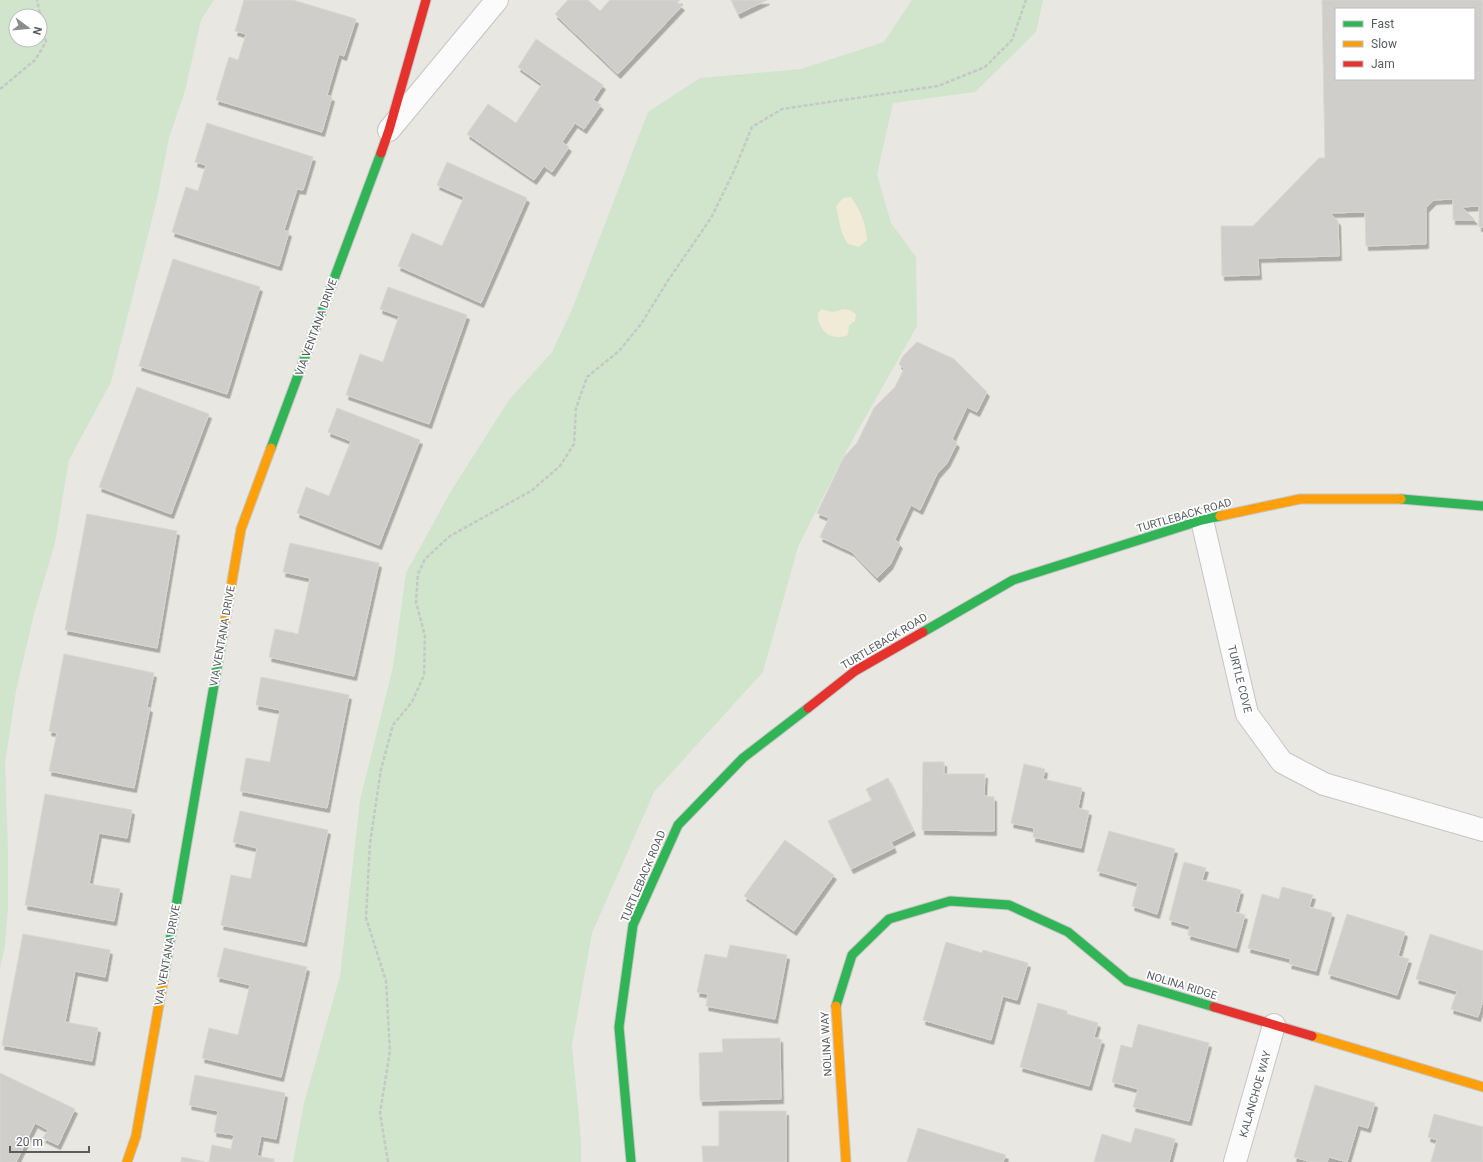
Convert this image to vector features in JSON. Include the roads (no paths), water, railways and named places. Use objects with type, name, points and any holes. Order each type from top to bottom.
[{"type":"street","name":"VIA VENTANA DRIVE","points":[[127,1162],[138,1129],[241,529],[389,130],[426,0]]},
{"type":"street","name":"VIA VENTANA DRIVE","points":[[389,130],[497,0]]},
{"type":"street","name":"TURTLEBACK ROAD","points":[[631,1162],[619,1027],[634,925],[678,825],[743,758],[855,671],[1013,580],[1202,520],[1300,499],[1403,499],[1483,506]]},
{"type":"street","name":"TURTLE COVE","points":[[1202,520],[1248,714],[1282,762],[1324,784],[1483,830]]},
{"type":"street","name":"NOLINA RIDGE","points":[[889,919],[950,901],[1009,905],[1068,932],[1127,981],[1483,1088]]},
{"type":"street","name":"NOLINA WAY","points":[[846,1162],[836,1007],[852,955],[889,919]]},
{"type":"street","name":"KALANCHOE WAY","points":[[1235,1162],[1274,1026]]}]
